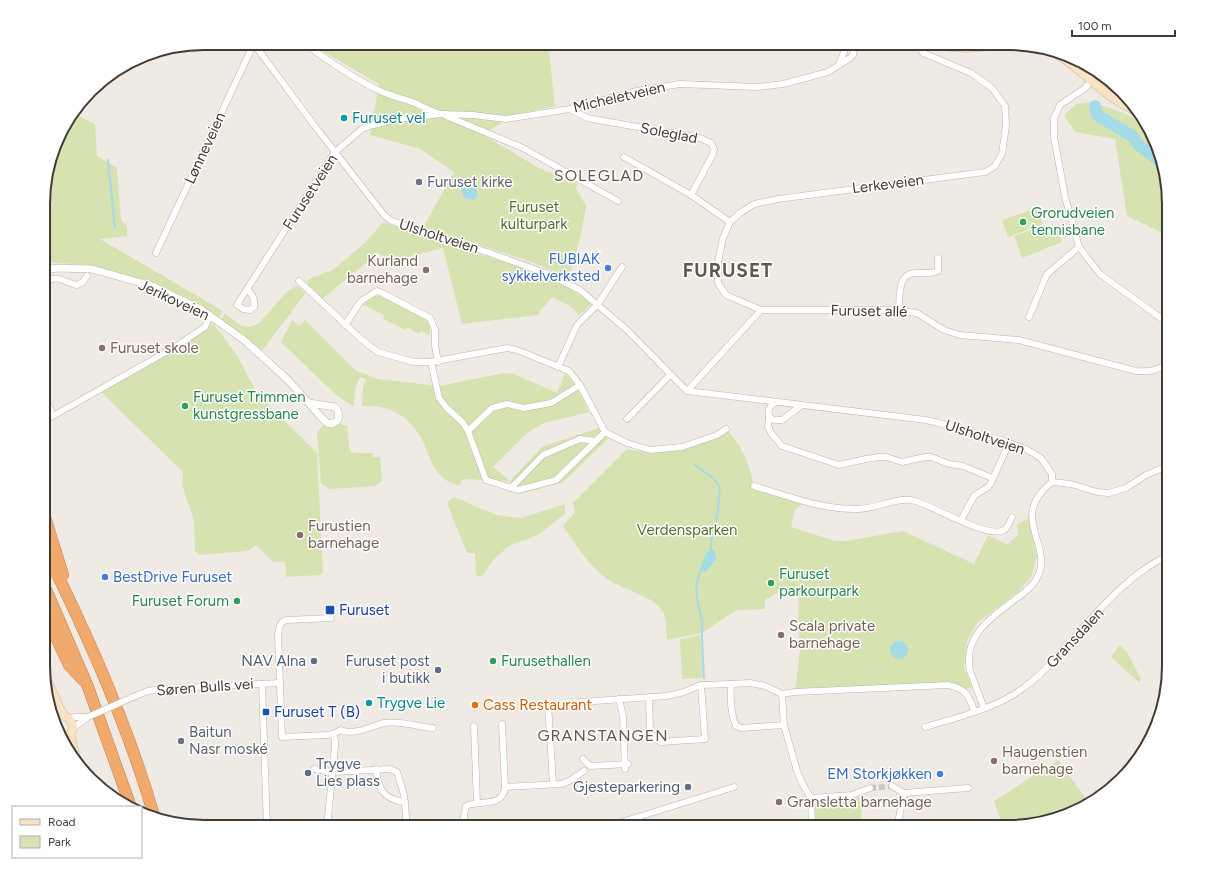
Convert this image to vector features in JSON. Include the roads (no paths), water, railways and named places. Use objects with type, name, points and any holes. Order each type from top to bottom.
[{"type":"highway","points":[[50,532],[69,598]]},
{"type":"highway","points":[[50,560],[69,598],[114,702],[153,811]]},
{"type":"highway","points":[[50,599],[88,686],[128,800]]},
{"type":"highway","points":[[50,624],[69,664],[88,686]]},
{"type":"main road","points":[[1069,63],[1115,100],[1127,107]]},
{"type":"main road","points":[[52,690],[60,709],[70,717],[74,729],[76,752]]},
{"type":"main road","points":[[58,716],[70,717]]},
{"type":"main road","points":[[67,735],[74,729]]},
{"type":"street","name":"Lønneveien","points":[[156,252],[251,50]]},
{"type":"street","name":"Ulsholtveien","points":[[259,50],[335,152],[384,215],[390,220],[548,274],[580,290],[627,330],[687,391],[926,420],[1009,442],[1026,449],[1041,458],[1052,474],[1052,482]]},
{"type":"street","name":"Micheletveien","points":[[314,50],[364,83],[416,104],[426,110],[442,114],[523,148],[618,201]]},
{"type":"street","points":[[840,63],[845,50]]},
{"type":"street","name":"Micheletveien","points":[[442,114],[473,115],[506,119],[570,109],[636,91],[680,84],[758,87],[783,84],[828,72],[851,57],[853,50]]},
{"type":"street","name":"Lerkeveien","points":[[761,310],[726,295],[718,283],[718,262],[723,238],[730,222],[740,212],[754,204],[778,199],[985,172],[994,167],[1002,154],[1006,125],[1005,106],[992,88],[971,73],[923,53],[921,50]]},
{"type":"street","points":[[1091,81],[1085,88],[1060,105],[1054,118],[1054,137],[1065,197],[1079,246],[1100,274],[1162,319]]},
{"type":"street","name":"Soleglad","points":[[570,109],[587,118],[700,138],[711,143],[714,149],[713,154],[691,195]]},
{"type":"street","name":"Furusetveien","points":[[247,289],[335,152],[362,129],[369,126],[398,119],[442,114]]},
{"type":"street","points":[[624,156],[691,195],[730,222]]},
{"type":"street","points":[[1029,317],[1048,274],[1079,246]]},
{"type":"street","points":[[899,311],[904,277],[913,273],[938,272],[938,258]]},
{"type":"street","name":"Jerikoveien","points":[[50,266],[57,268]]},
{"type":"street","points":[[558,367],[577,325],[598,304],[622,267]]},
{"type":"street","name":"Jerikoveien","points":[[50,269],[92,269],[152,286],[202,310],[244,340],[288,380],[309,403]]},
{"type":"street","points":[[50,279],[57,278],[77,285],[83,282],[87,276]]},
{"type":"street","points":[[299,281],[345,325],[378,352],[414,362],[438,362],[507,348],[517,350],[569,371],[580,385],[605,432],[627,444],[650,450],[682,447],[717,435],[726,429]]},
{"type":"street","points":[[345,325],[361,301],[377,291],[430,318],[435,330],[435,346],[438,362]]},
{"type":"street","points":[[687,391],[761,310]]},
{"type":"street","name":"Furuset allé","points":[[761,310],[899,311],[917,313],[944,330],[960,334],[1018,340],[1136,371],[1154,371],[1162,367]]},
{"type":"street","points":[[50,417],[175,348],[205,327],[210,316]]},
{"type":"street","points":[[431,362],[439,398],[463,423],[468,431],[486,480],[518,490],[556,480],[605,432]]},
{"type":"street","points":[[627,419],[670,375]]},
{"type":"street","points":[[468,431],[492,408],[507,404],[524,408],[551,403],[580,385]]},
{"type":"street","points":[[776,402],[771,404],[768,411],[768,426],[771,433],[782,446],[839,464],[866,458],[886,457],[902,462],[931,457],[949,464],[963,466],[992,478]]},
{"type":"street","points":[[769,417],[774,420],[782,420],[802,405]]},
{"type":"street","points":[[50,409],[53,415]]},
{"type":"street","points":[[511,488],[543,455],[580,439],[597,441]]},
{"type":"street","points":[[961,520],[974,496],[988,487],[992,478],[996,474],[1009,442]]},
{"type":"street","points":[[984,708],[972,680],[969,665],[972,640],[993,616],[1032,586],[1038,576],[1041,560],[1032,520],[1032,511],[1036,498],[1052,482],[1071,484],[1097,492],[1109,493],[1126,488],[1146,475],[1162,469]]},
{"type":"street","points":[[754,486],[817,505],[848,509],[860,509],[895,501],[914,500],[979,529],[1000,531],[1007,527],[1012,517]]},
{"type":"street","name":"Gransdalen","points":[[925,727],[984,708],[1008,698],[1032,682],[1125,584],[1142,570],[1162,559]]},
{"type":"street","points":[[331,618],[290,620],[282,622],[278,629],[282,737],[333,734],[342,730],[363,730],[384,723],[415,724],[425,728],[433,728]]},
{"type":"street","name":"Søren Bulls vei","points":[[74,729],[88,717],[148,691],[161,688],[280,683]]},
{"type":"street","points":[[580,702],[667,696],[684,692],[701,685],[750,683],[765,686],[782,694],[795,692],[948,685],[959,687],[966,694],[974,711]]},
{"type":"street","points":[[262,684],[267,820]]},
{"type":"street","points":[[731,684],[730,701],[733,720],[736,726],[741,728],[784,725]]},
{"type":"street","points":[[649,698],[650,731],[655,740],[662,742],[705,739],[701,685]]},
{"type":"street","points":[[782,694],[784,725],[796,768],[802,783],[811,798],[812,820]]},
{"type":"street","points":[[583,759],[590,766],[603,769],[626,766],[624,716],[619,699]]},
{"type":"street","points":[[548,704],[553,784]]},
{"type":"street","name":"Søren Bulls vei","points":[[70,717],[88,717]]},
{"type":"street","points":[[464,820],[466,806],[477,803],[492,803],[504,793],[502,724]]},
{"type":"street","points":[[474,726],[477,803]]},
{"type":"street","points":[[328,820],[336,746],[336,740],[333,734]]},
{"type":"street","points":[[314,769],[333,772],[390,769],[397,772],[404,802],[406,820]]},
{"type":"street","points":[[376,770],[378,783],[384,793],[394,800],[404,802]]},
{"type":"street","points":[[505,787],[562,784],[584,771]]},
{"type":"street","points":[[892,786],[904,793],[968,788]]},
{"type":"street","points":[[628,820],[734,787]]},
{"type":"street","points":[[811,798],[852,795],[870,788]]},
{"type":"street","points":[[898,820],[904,793]]},
{"type":"water","points":[[465,185],[474,188],[477,192],[477,197],[474,200],[464,198],[461,190]]},
{"type":"water","points":[[711,549],[714,550],[716,560],[705,572],[700,570],[704,558]]},
{"type":"water","points":[[899,641],[905,644],[908,650],[905,656],[899,659],[893,656],[890,650],[893,644]]},
{"type":"waterway","points":[[1095,106],[1097,115],[1132,136],[1139,145],[1155,157]]},
{"type":"waterway","points":[[108,160],[115,228]]},
{"type":"waterway","points":[[694,464],[714,479],[720,487],[717,517],[712,535],[711,549]]},
{"type":"waterway","points":[[701,571],[696,593],[702,620],[704,678]]},
{"type":"tunnel","points":[[870,788],[892,786]]},
{"type":"place","name":"Furuset vel","points":[[344,118]]},
{"type":"place","name":"Furuset kirke","points":[[419,182]]},
{"type":"place","name":"Grorudveien tennisbane","points":[[1023,222]]},
{"type":"place","name":"FUBIAK sykkelverksted","points":[[608,268]]},
{"type":"place","name":"Kurland barnehage","points":[[426,270]]},
{"type":"place","name":"Furuset skole","points":[[102,348]]},
{"type":"place","name":"Furuset Trimmen kunstgressbane","points":[[185,406]]},
{"type":"place","name":"Furustien barnehage","points":[[300,535]]},
{"type":"place","name":"BestDrive Furuset","points":[[105,577]]},
{"type":"place","name":"Furuset parkourpark","points":[[771,583]]},
{"type":"place","name":"Furuset Forum","points":[[237,601]]},
{"type":"place","name":"Furuset","points":[[330,610]]},
{"type":"place","name":"Scala private barnehage","points":[[781,635]]},
{"type":"place","name":"NAV Alna","points":[[314,661]]},
{"type":"place","name":"Furusethallen","points":[[493,661]]},
{"type":"place","name":"Furuset post i butikk","points":[[438,670]]},
{"type":"place","name":"Trygve Lie","points":[[369,703]]},
{"type":"place","name":"Cass Restaurant","points":[[475,705]]},
{"type":"place","name":"Furuset T (B)","points":[[266,712]]},
{"type":"place","name":"Baitun Nasr moské","points":[[181,741]]},
{"type":"place","name":"Haugenstien barnehage","points":[[994,761]]},
{"type":"place","name":"Trygve Lies plass","points":[[308,773]]},
{"type":"place","name":"EM Storkjøkken","points":[[940,774]]},
{"type":"place","name":"Gjesteparkering","points":[[688,787]]},
{"type":"place","name":"Gransletta barnehage","points":[[779,802]]},
{"type":"district","name":"SOLEGLAD","points":[[599,175]]},
{"type":"district","name":"FURUSET","points":[[728,270]]},
{"type":"district","name":"GRANSTANGEN","points":[[603,735]]},
{"type":"park label","name":"Furuset kulturpark","points":[[534,216]]},
{"type":"park label","name":"Verdensparken","points":[[687,530]]}]
